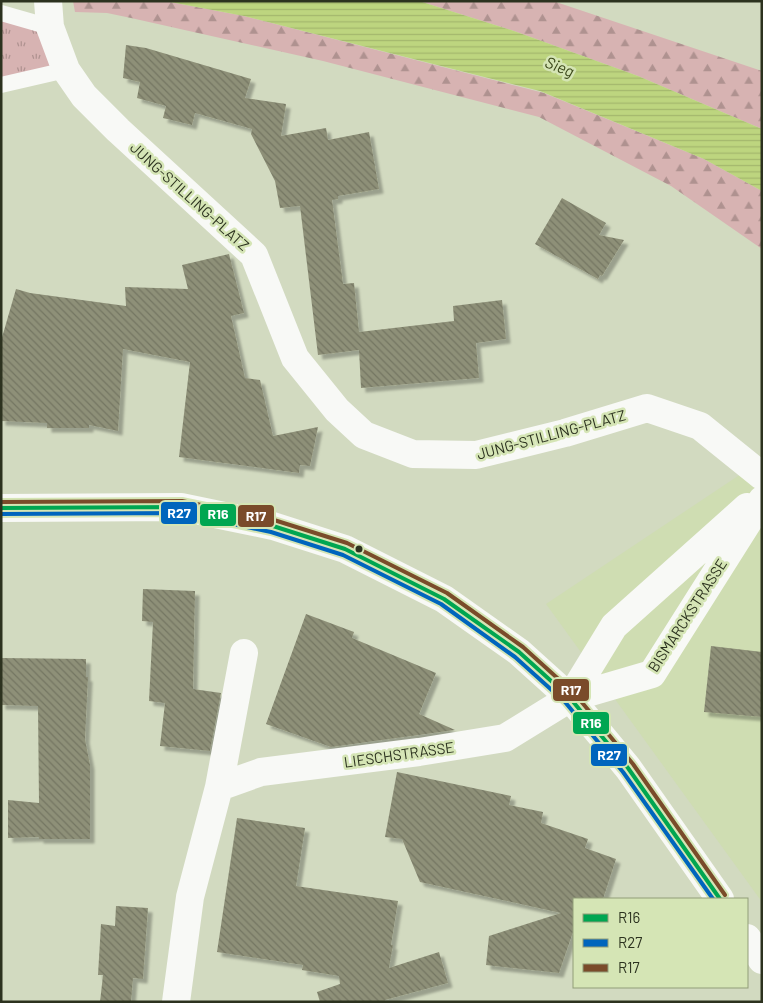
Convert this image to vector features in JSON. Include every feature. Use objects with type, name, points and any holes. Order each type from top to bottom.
[{"type":"street","name":"JUNG-STILLING-PLATZ","points":[[49,14],[66,70],[84,96],[118,130],[254,255],[295,358],[338,410],[364,435],[413,454],[476,456],[565,433],[647,408],[700,426],[762,476]]},
{"type":"street","name":"BISMARCKSTRASSE","points":[[570,698],[614,626],[762,493]]},
{"type":"street","name":"BISMARCKSTRASSE","points":[[570,698],[652,674],[762,500]]},
{"type":"street","points":[[1,508],[181,508],[273,526],[345,549],[444,598],[520,652],[570,698],[628,768],[719,898]]},
{"type":"street","points":[[176,1002],[190,897],[219,787],[244,654]]},
{"type":"street","name":"LIESCHSTRASSE","points":[[219,787],[261,772],[419,752],[506,738],[570,698]]},
{"type":"street","points":[[748,939],[762,960]]},
{"type":"lane","points":[[1,13],[49,14]]},
{"type":"lane","points":[[1,85],[66,70]]},
{"type":"shaded area","points":[[762,460],[762,902],[546,604]]},
{"type":"green space","points":[[73,1],[165,1],[244,16],[544,93],[704,159],[762,191],[762,249],[671,186],[539,117],[323,61],[107,13],[75,12]]},
{"type":"green space","points":[[419,1],[553,1],[762,71],[762,129],[638,76],[514,31]]},
{"type":"green space","points":[[1,13],[50,27],[66,70],[1,85]]},
{"type":"water","name":"Sieg","points":[[165,1],[419,1],[514,31],[638,76],[762,129],[762,191],[704,159],[540,91],[244,16]]},
{"type":"building","points":[[126,45],[146,48],[251,79],[245,98],[286,104],[281,136],[326,128],[328,140],[369,132],[379,189],[338,196],[338,199],[332,200],[343,284],[354,283],[359,332],[454,321],[453,306],[502,300],[506,339],[476,343],[479,378],[361,388],[359,350],[318,355],[300,206],[280,208],[275,181],[251,134],[252,129],[195,113],[192,125],[163,118],[166,106],[137,98],[140,82],[123,78]]},
{"type":"building","points":[[562,198],[606,223],[599,235],[624,240],[602,276],[600,275],[598,279],[535,244]]},
{"type":"building","points":[[229,254],[244,313],[231,316],[245,378],[260,380],[273,436],[318,427],[310,466],[300,465],[299,473],[179,457],[190,362],[123,349],[118,431],[89,425],[89,428],[47,428],[47,423],[1,421],[1,341],[16,289],[30,293],[126,306],[125,287],[188,289],[182,265]]},
{"type":"building","points":[[143,589],[195,591],[193,689],[221,693],[210,751],[160,746],[165,703],[149,701],[153,622],[142,621]]},
{"type":"building","points":[[306,614],[354,632],[352,638],[436,673],[419,714],[455,730],[331,747],[266,724]]},
{"type":"building","points":[[711,646],[762,652],[762,717],[704,712]]},
{"type":"building","points":[[1,658],[86,659],[86,677],[88,677],[85,739],[90,765],[90,839],[8,838],[8,800],[39,803],[38,706],[1,705]]},
{"type":"building","points":[[397,772],[511,796],[509,805],[543,812],[541,823],[588,839],[585,848],[616,859],[603,898],[573,898],[573,932],[559,973],[486,965],[489,936],[561,913],[420,882],[402,839],[385,837]]},
{"type":"building","points":[[237,818],[305,828],[296,886],[398,901],[389,968],[439,952],[448,983],[385,1000],[384,1002],[320,1002],[317,992],[340,984],[339,976],[302,970],[303,965],[217,952]]},
{"type":"building","points":[[116,906],[148,908],[143,979],[133,978],[131,1002],[100,1002],[103,975],[98,975],[101,924],[115,926]]},
{"type":"transit line","name":"R17","points":[[1,502],[182,501],[274,520],[347,543],[447,593],[523,647],[575,694],[633,764],[725,895]]},
{"type":"transit line","name":"R16","points":[[1,508],[181,507],[273,526],[345,549],[444,599],[519,652],[570,698],[628,768],[719,898]]},
{"type":"transit line","name":"R27","points":[[1,514],[180,513],[271,532],[343,555],[441,604],[515,657],[565,702],[623,772],[712,898]]}]
